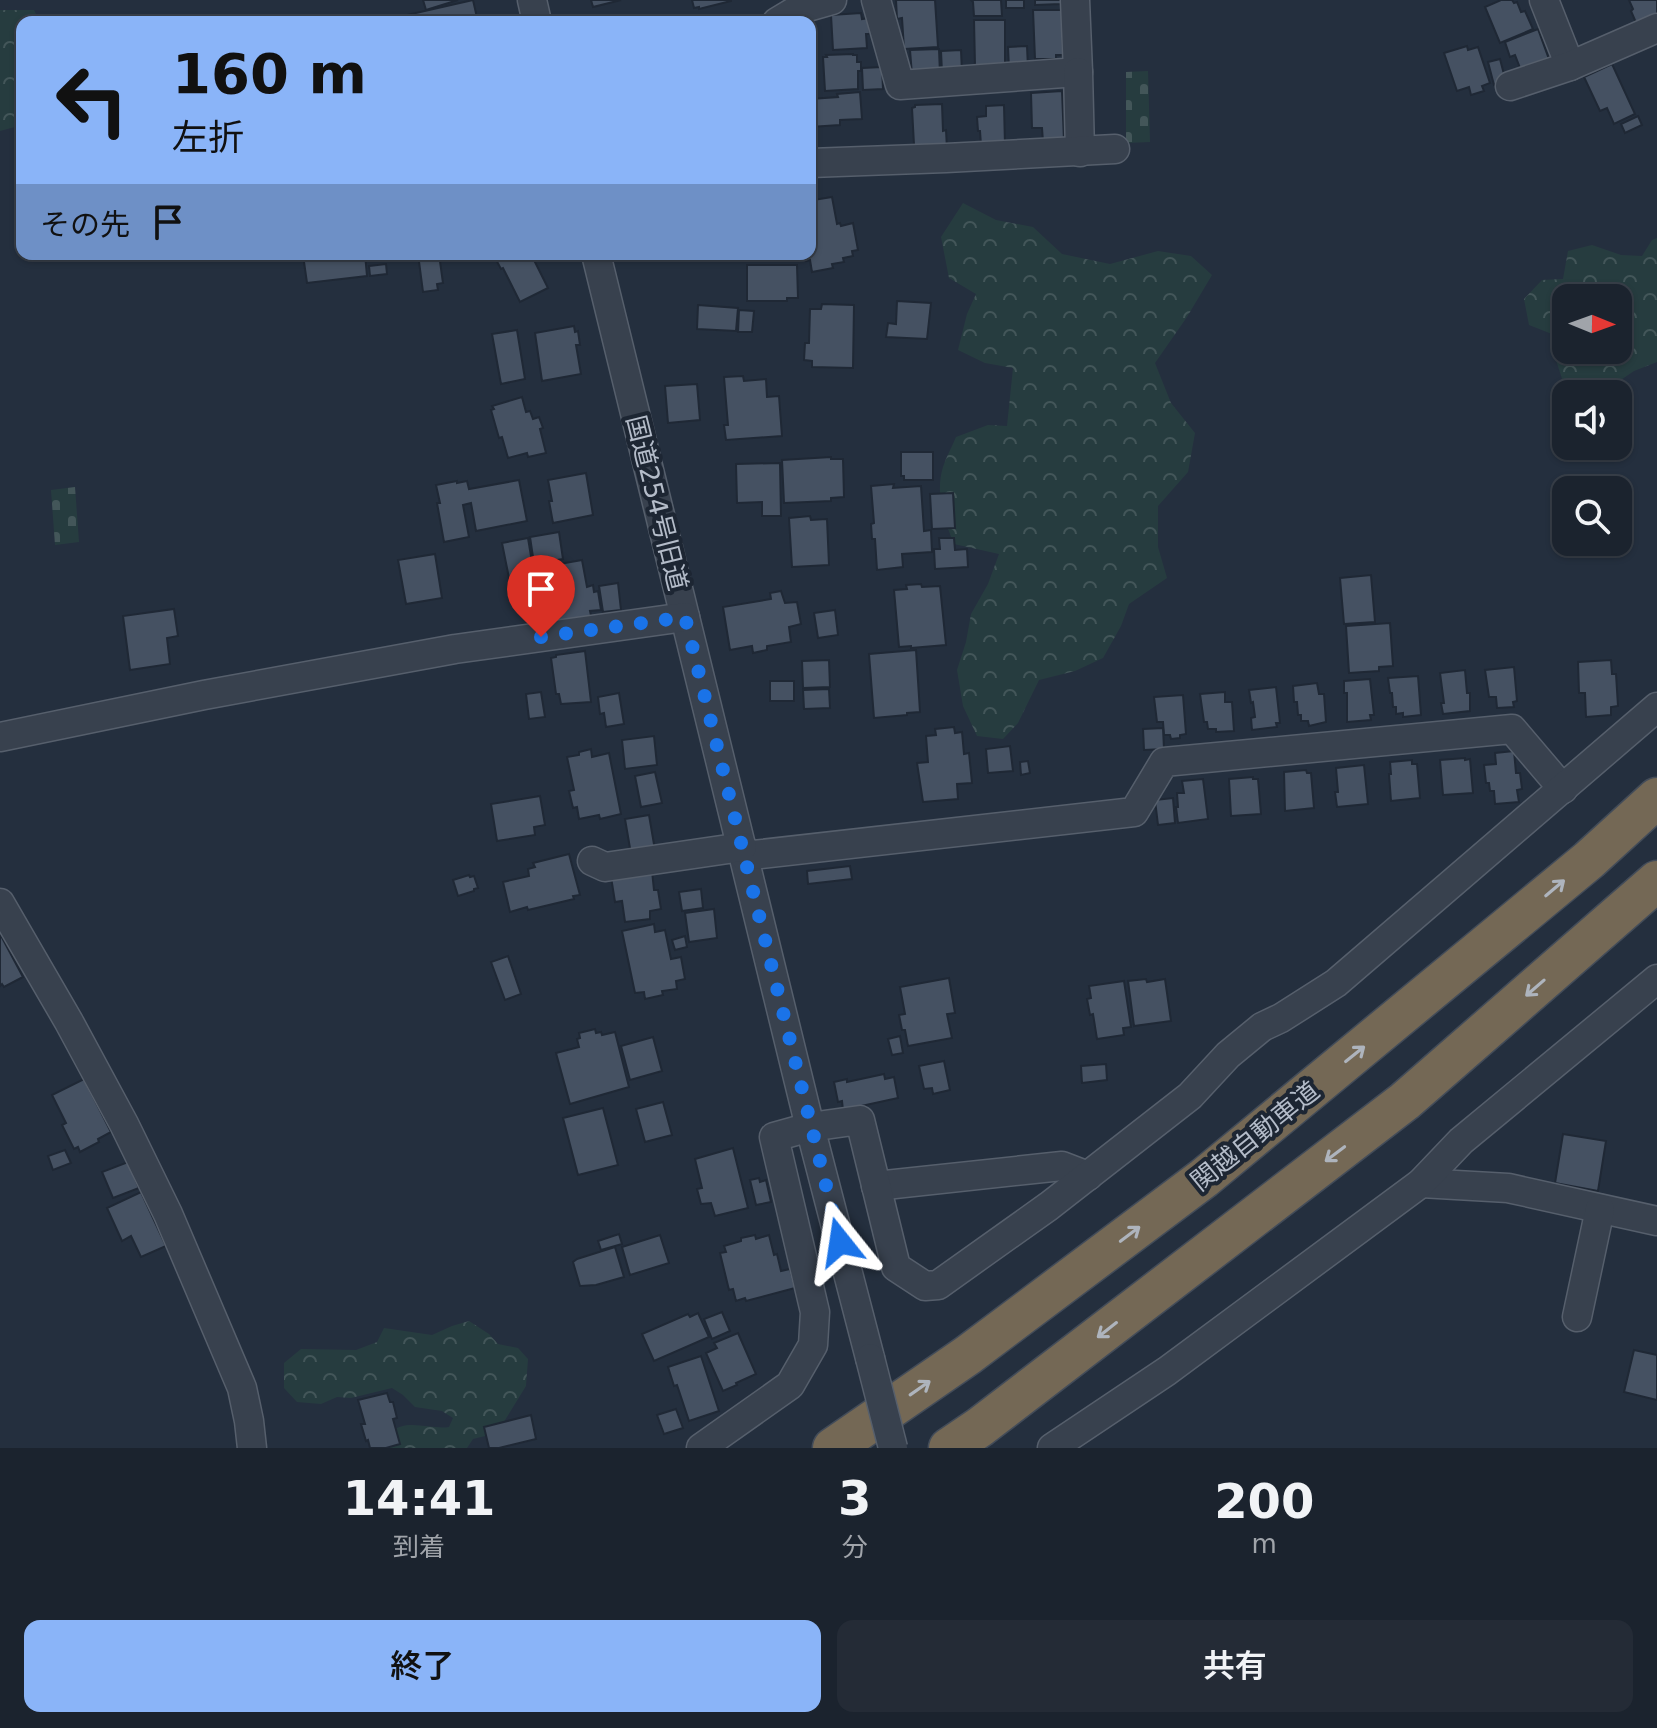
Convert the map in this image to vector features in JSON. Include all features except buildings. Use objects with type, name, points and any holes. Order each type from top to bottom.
[{"type":"highway","name":"関越自動車道","points":[[833,1448],[968,1355],[1204,1178],[1589,860],[1657,798]]},
{"type":"highway","points":[[949,1448],[1405,1101],[1657,881]]},
{"type":"street","points":[[787,16],[832,0]]},
{"type":"street","points":[[876,0],[900,85],[1078,72]]},
{"type":"street","points":[[1075,0],[1080,152]]},
{"type":"street","points":[[1549,2],[1570,66]]},
{"type":"street","points":[[1510,86],[1570,66],[1657,28]]},
{"type":"street","points":[[816,163],[1115,149]]},
{"type":"street","name":"国道254号旧道","points":[[597,260],[810,1127],[893,1448]]},
{"type":"street","points":[[0,737],[204,695],[455,649],[685,617]]},
{"type":"street","points":[[701,1448],[790,1385],[813,1345],[815,1312],[774,1137],[810,1127],[860,1120],[896,1267],[925,1286],[938,1285],[1049,1206],[1190,1096],[1228,1055],[1262,1027],[1336,983],[1657,707]]},
{"type":"street","points":[[592,861],[605,867],[1134,812],[1164,762],[1512,729],[1563,789]]},
{"type":"street","points":[[0,903],[69,1022],[168,1214],[242,1388],[252,1448]]},
{"type":"street","points":[[1052,1448],[1167,1371],[1421,1183],[1461,1141],[1657,979]]},
{"type":"street","points":[[876,1186],[1062,1166],[1088,1176]]},
{"type":"street","points":[[1421,1183],[1508,1188],[1657,1221]]},
{"type":"street","points":[[1577,1317],[1600,1209]]},
{"type":"green space","points":[[0,10],[34,10],[37,16],[16,16],[16,127],[0,131]]},
{"type":"green space","points":[[1148,71],[1150,142],[1126,143],[1126,72]]},
{"type":"green space","points":[[963,203],[996,220],[1033,227],[1062,254],[1110,264],[1158,251],[1191,256],[1212,275],[1155,363],[1171,403],[1195,433],[1188,472],[1158,506],[1158,547],[1167,578],[1129,604],[1103,658],[1075,671],[1039,680],[1018,723],[1003,739],[977,736],[963,706],[957,670],[971,614],[988,584],[999,554],[954,544],[940,496],[943,467],[956,437],[988,425],[1007,426],[1013,368],[985,363],[958,350],[967,314],[976,294],[949,278],[941,237]]},
{"type":"green space","points":[[1657,238],[1657,362],[1621,380],[1562,380],[1557,364],[1632,364],[1632,284],[1552,284],[1552,334],[1529,325],[1524,299],[1542,280],[1563,279],[1568,251],[1592,245],[1621,255],[1642,256],[1652,240]]},
{"type":"green space","points":[[75,487],[79,542],[55,545],[51,490]]},
{"type":"green space","points":[[469,1321],[498,1344],[518,1348],[528,1359],[526,1386],[497,1433],[473,1439],[467,1448],[381,1448],[398,1428],[411,1425],[449,1427],[453,1418],[442,1411],[415,1407],[392,1388],[351,1398],[337,1397],[321,1404],[297,1402],[284,1388],[284,1363],[301,1349],[356,1350],[377,1342],[384,1328],[432,1335]]},
{"type":"route","points":[[541,637],[685,617],[840,1242]]}]
